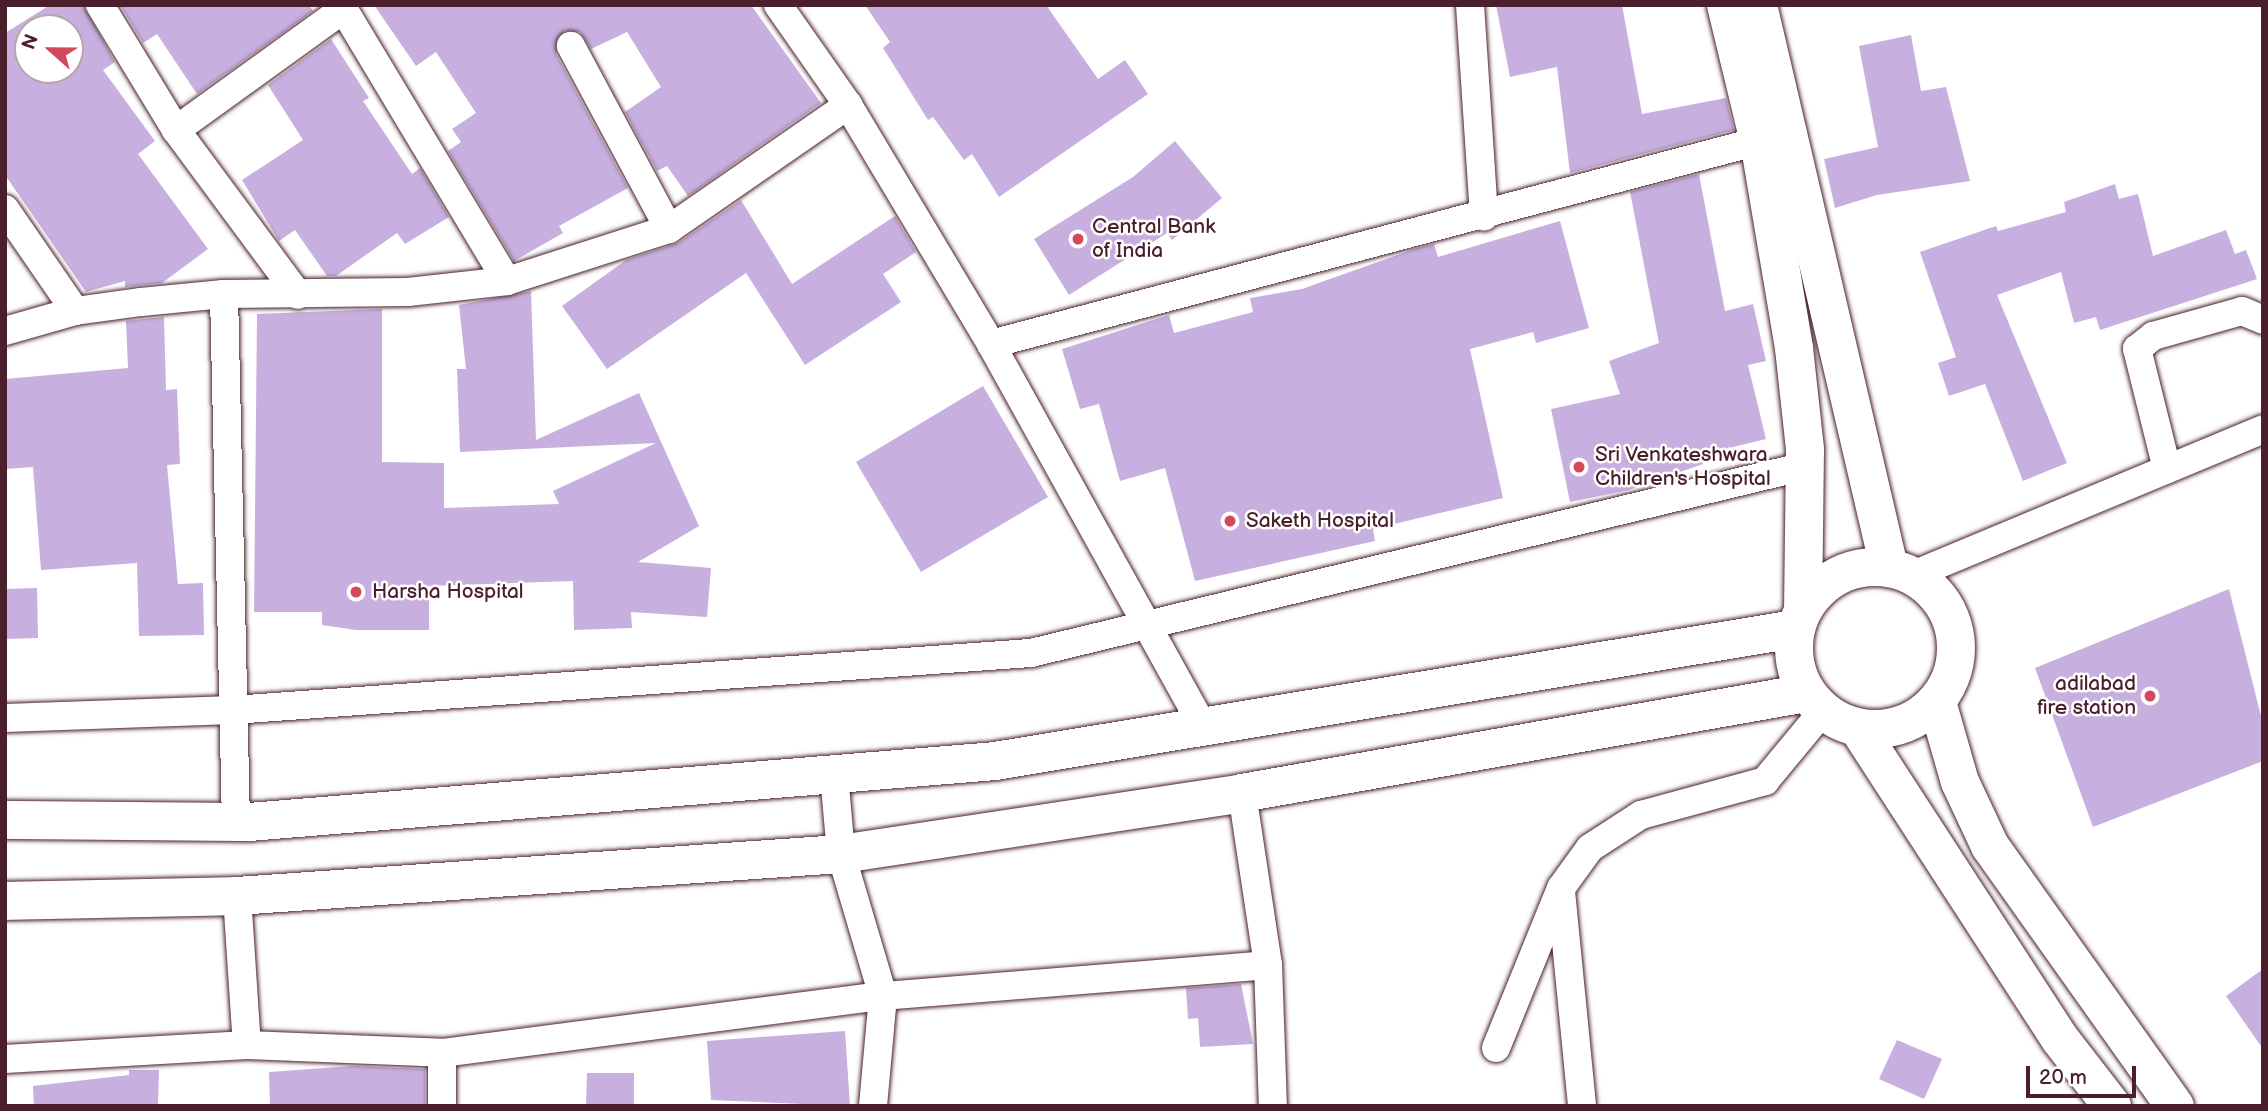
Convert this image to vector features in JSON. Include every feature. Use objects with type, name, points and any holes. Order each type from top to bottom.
[{"type":"main road","points":[[1726,5],[1759,141],[1794,348],[1805,466],[1799,619],[1794,659],[1814,702],[1858,728],[2060,1039],[2112,1106]]},
{"type":"main road","points":[[1758,5],[1901,571]]},
{"type":"main road","points":[[5,820],[236,821],[995,761],[1203,727],[1799,619],[1839,574],[1901,571],[1940,599],[1955,632],[1950,681],[1937,702],[1901,726],[1858,728]]},
{"type":"main road","points":[[5,901],[237,896],[841,854],[1814,702]]},
{"type":"main road","points":[[1937,702],[1960,782],[1990,846],[2175,1106]]},
{"type":"street","points":[[100,5],[176,130],[299,295]]},
{"type":"street","points":[[778,5],[848,105],[990,344],[1203,727]]},
{"type":"street","points":[[1469,5],[1484,217]]},
{"type":"street","points":[[176,130],[342,7],[508,281]]},
{"type":"street","points":[[571,46],[669,229]]},
{"type":"street","points":[[5,331],[75,311],[224,294],[299,295],[508,281],[669,229],[848,105]]},
{"type":"street","points":[[990,344],[1484,217],[1759,141]]},
{"type":"street","points":[[5,209],[75,311]]},
{"type":"street","points":[[224,294],[236,821]]},
{"type":"street","points":[[2167,469],[2137,349],[2153,336],[2242,311],[2263,320]]},
{"type":"street","points":[[1901,571],[2167,469],[2263,429]]},
{"type":"street","points":[[5,718],[233,710],[1031,653],[1143,623],[1805,466]]},
{"type":"street","points":[[1496,1048],[1561,888],[1590,848],[1641,815],[1765,781],[1814,702]]},
{"type":"street","points":[[834,774],[841,854],[883,996],[873,1106]]},
{"type":"street","points":[[1242,793],[1268,965],[1273,1106]]},
{"type":"street","points":[[1561,888],[1582,1106]]},
{"type":"street","points":[[237,896],[247,1045]]},
{"type":"street","points":[[5,1059],[247,1045],[442,1053],[883,996],[1268,965]]},
{"type":"street","points":[[442,1053],[442,1106]]},
{"type":"building","points":[[50,5],[83,5],[115,62],[103,70],[155,141],[138,154],[208,249],[162,283],[125,287],[125,281],[86,292],[5,175],[5,33],[14,27],[14,84],[84,84],[84,14],[36,14]]},
{"type":"building","points":[[120,5],[309,5],[313,11],[197,94],[157,34],[143,43]]},
{"type":"building","points":[[374,5],[751,5],[821,103],[688,196],[667,166],[657,171],[625,112],[661,87],[627,32],[591,49],[580,32],[564,31],[556,54],[628,188],[559,226],[563,233],[514,261],[448,151],[461,142],[452,129],[476,113],[436,52],[416,66]]},
{"type":"building","points":[[865,5],[1046,5],[1098,79],[1125,60],[1148,94],[999,197],[972,154],[964,160],[933,117],[928,120],[883,48],[890,42]]},
{"type":"building","points":[[1496,5],[1622,5],[1642,114],[1726,98],[1734,130],[1570,173],[1557,67],[1510,77]]},
{"type":"building","points":[[1911,35],[1921,91],[1946,87],[1970,181],[1877,195],[1835,208],[1824,159],[1878,147],[1859,46]]},
{"type":"building","points":[[331,39],[369,98],[363,101],[412,174],[420,168],[449,217],[405,244],[397,233],[336,276],[327,276],[295,230],[279,241],[242,180],[303,140],[268,85]]},
{"type":"building","points":[[1175,141],[1222,198],[1172,240],[1167,233],[1069,295],[1034,239],[1133,177]]},
{"type":"building","points":[[1699,174],[1725,311],[1753,304],[1766,361],[1748,365],[1766,439],[1700,455],[1703,464],[1629,490],[1570,502],[1551,409],[1620,394],[1609,361],[1659,343],[1630,192]]},
{"type":"building","points":[[2115,184],[2119,199],[2138,194],[2153,256],[2226,230],[2235,254],[2246,250],[2257,279],[2100,330],[2096,317],[2074,323],[2061,272],[1997,295],[2067,463],[2023,481],[1985,384],[1949,396],[1938,363],[1956,357],[1920,252],[1996,226],[1998,231],[2066,212],[2064,202]]},
{"type":"building","points":[[741,200],[792,284],[895,216],[916,252],[883,274],[901,302],[805,365],[746,273],[607,369],[562,306],[626,260],[678,243]]},
{"type":"building","points":[[1560,221],[1589,328],[1536,343],[1533,332],[1470,349],[1503,498],[1373,529],[1375,541],[1195,581],[1165,468],[1120,481],[1099,404],[1080,409],[1062,349],[1169,315],[1174,333],[1253,312],[1250,298],[1302,289],[1417,248],[1434,244],[1438,257]]},
{"type":"building","points":[[531,291],[536,440],[639,393],[699,526],[638,562],[711,568],[707,617],[631,612],[632,628],[574,630],[573,581],[429,586],[429,630],[356,630],[322,625],[322,612],[254,612],[257,314],[382,309],[382,462],[444,463],[444,508],[559,504],[553,491],[656,443],[460,452],[457,369],[466,369],[459,305]]},
{"type":"building","points":[[164,317],[166,390],[177,389],[180,464],[167,465],[178,584],[203,583],[204,635],[139,636],[137,563],[41,570],[33,467],[5,469],[5,379],[128,368],[126,321]]},
{"type":"building","points":[[983,386],[1048,497],[921,572],[856,462]]},
{"type":"building","points":[[37,588],[38,638],[5,639],[5,589]]},
{"type":"building","name":"adilabad fire station","points":[[2229,589],[2263,724],[2263,761],[2093,827],[2035,668]]},
{"type":"building","points":[[2263,969],[2263,1049],[2226,996]]},
{"type":"building","points":[[1241,984],[1253,1044],[1200,1047],[1198,1018],[1188,1019],[1186,988]]},
{"type":"building","points":[[845,1031],[850,1106],[711,1100],[707,1041]]},
{"type":"building","points":[[1897,1040],[1942,1059],[1924,1099],[1879,1079]]},
{"type":"building","points":[[353,1066],[425,1069],[425,1106],[270,1106],[269,1072]]},
{"type":"building","points":[[129,1070],[159,1070],[158,1106],[34,1106],[33,1086],[129,1075]]},
{"type":"building","points":[[587,1073],[634,1073],[634,1106],[586,1106]]},
{"type":"place","name":"Central Bank of India","points":[[1078,239]]},
{"type":"place","name":"Sri Venkateshwara Children's Hospital","points":[[1579,467]]},
{"type":"place","name":"Saketh Hospital","points":[[1230,521]]},
{"type":"place","name":"Harsha Hospital","points":[[356,592]]},
{"type":"place","name":"adilabad fire station","points":[[2150,696]]}]
